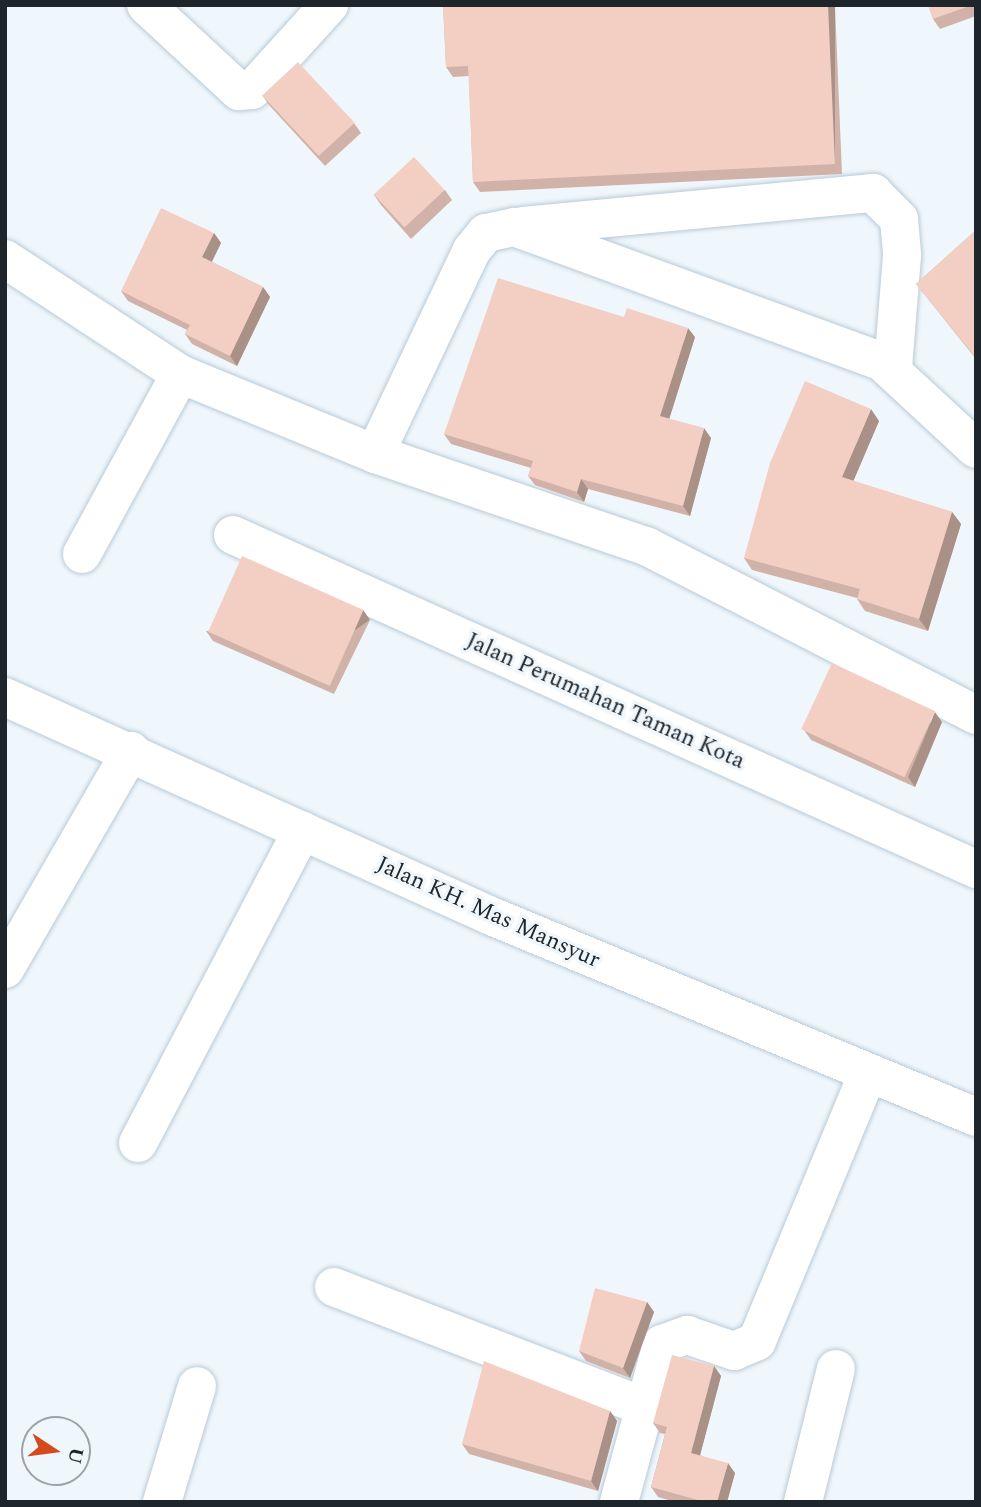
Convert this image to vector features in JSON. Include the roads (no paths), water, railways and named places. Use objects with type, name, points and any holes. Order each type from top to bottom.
[{"type":"street","points":[[146,5],[239,90],[251,90],[329,5]]},
{"type":"street","points":[[374,454],[472,250],[486,233],[514,227],[873,193],[899,219],[902,256],[893,369]]},
{"type":"street","points":[[514,227],[860,351],[893,369],[976,449]]},
{"type":"street","points":[[5,259],[180,374],[374,454],[646,546],[976,715]]},
{"type":"street","points":[[82,554],[180,374]]},
{"type":"street","name":"Jalan Perumahan Taman Kota","points":[[233,535],[976,869]]},
{"type":"street","name":"Jalan KH. Mas Mansyur","points":[[5,697],[131,751],[302,830],[867,1074],[976,1117]]},
{"type":"street","points":[[5,969],[131,751]]},
{"type":"street","points":[[138,1143],[302,830]]},
{"type":"street","points":[[619,1502],[662,1344],[687,1335],[734,1351],[757,1341],[867,1074]]},
{"type":"street","points":[[334,1287],[643,1406]]},
{"type":"street","points":[[803,1502],[836,1368]]},
{"type":"street","points":[[162,1502],[197,1386]]}]
